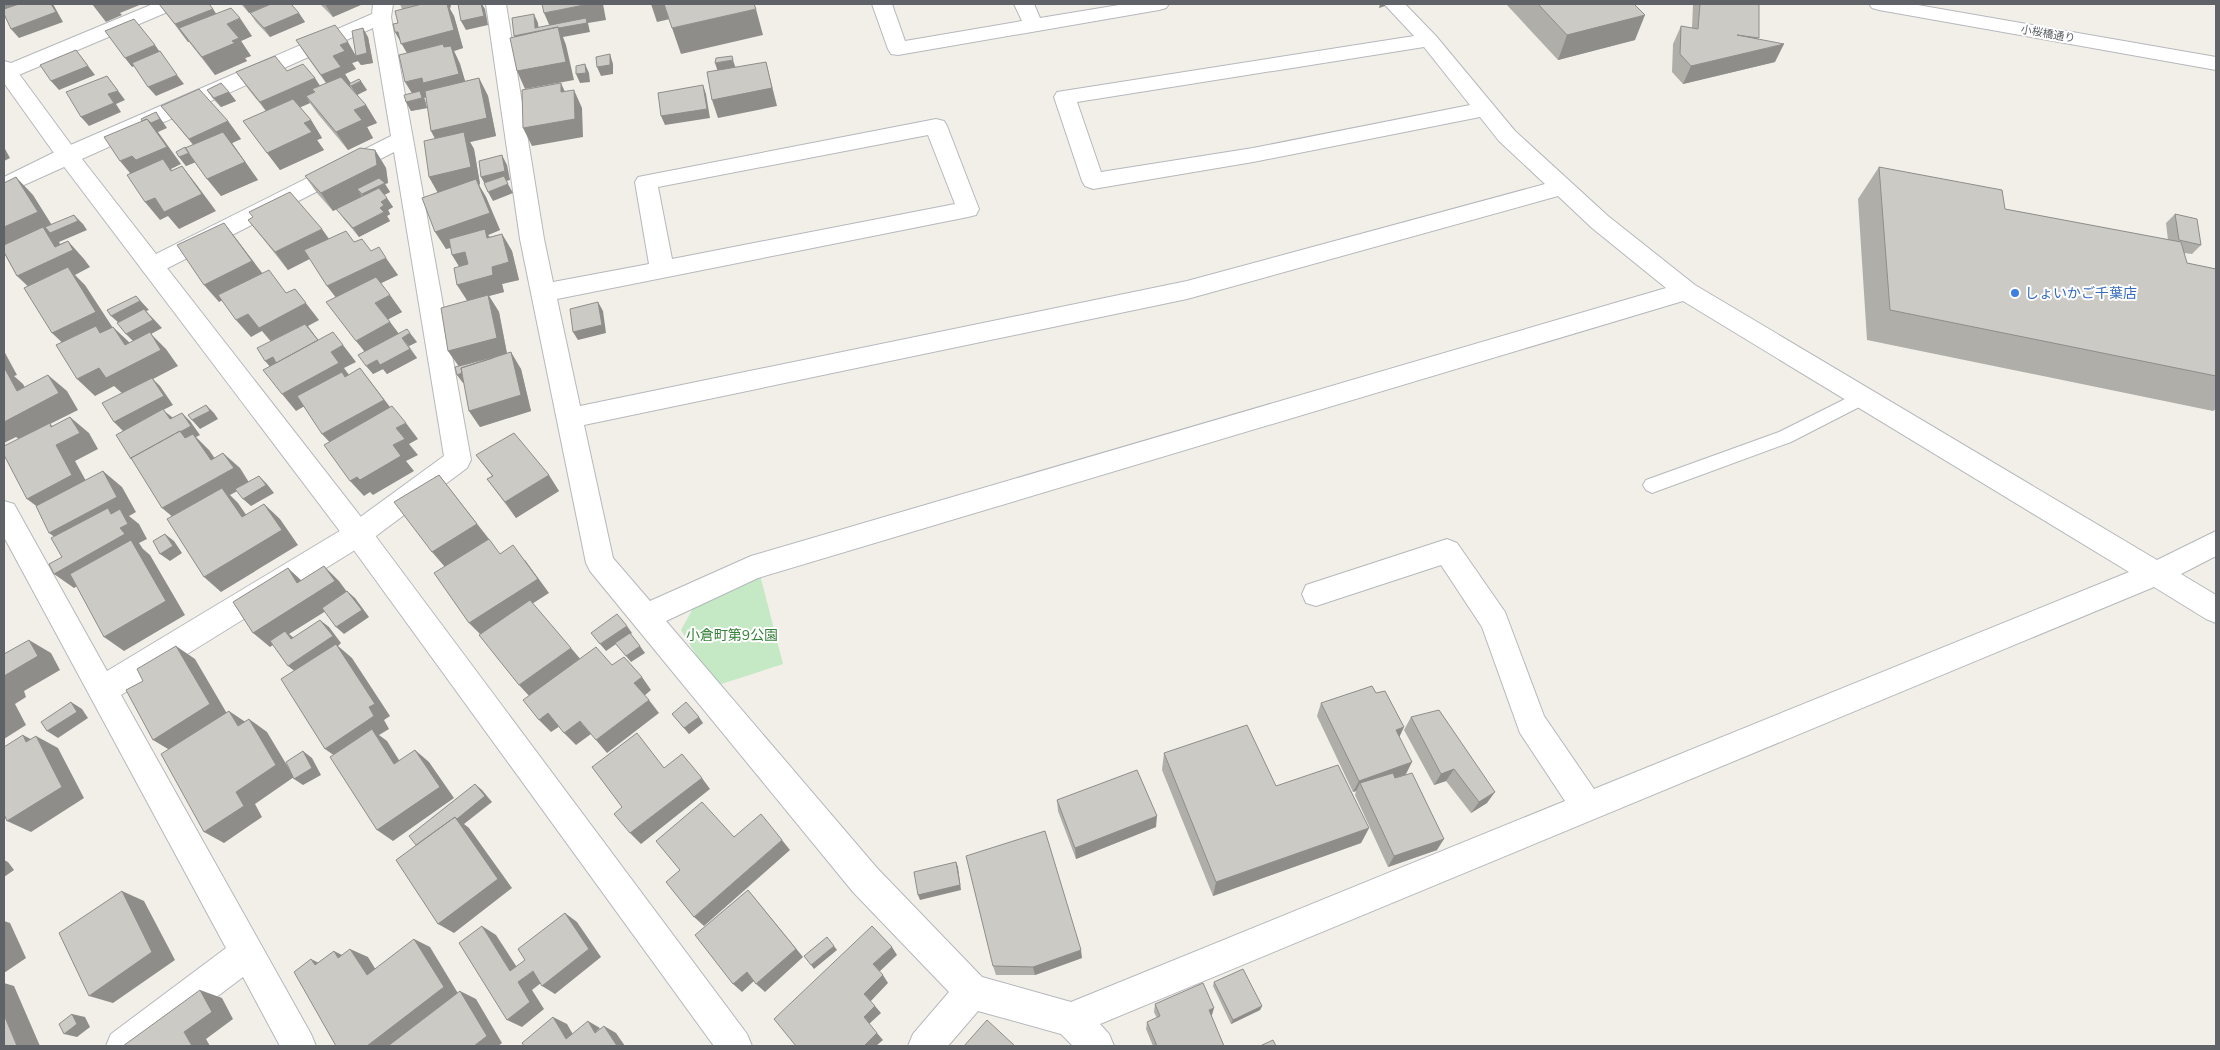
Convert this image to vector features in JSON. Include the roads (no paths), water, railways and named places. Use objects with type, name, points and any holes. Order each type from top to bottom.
[{"type":"street","points":[[170,4],[5,70],[67,155],[358,534],[735,1046]]},
{"type":"street","points":[[496,4],[531,229],[600,563],[865,880],[972,992],[1070,1019],[1097,1046]]},
{"type":"street","points":[[882,4],[898,49],[1159,4]]},
{"type":"street","points":[[1024,4],[1034,27]]},
{"type":"street","points":[[1394,4],[1429,40],[1507,136],[1600,222],[1686,291],[2216,610]]},
{"type":"street","name":"小桜橋通り","points":[[1879,4],[2216,64]]},
{"type":"street","points":[[4,186],[67,155],[382,10],[402,139],[458,460],[358,534],[102,690]]},
{"type":"street","points":[[1429,40],[1065,97],[1093,181],[1253,155],[1485,109]]},
{"type":"street","points":[[544,293],[662,270],[968,209],[936,126],[646,182],[662,270]]},
{"type":"street","points":[[152,266],[402,139]]},
{"type":"street","points":[[570,418],[1187,290],[1563,188]]},
{"type":"street","points":[[645,617],[751,568],[1686,291]]},
{"type":"street","points":[[4,512],[299,1046]]},
{"type":"street","points":[[1070,1019],[2157,573],[2216,542]]},
{"type":"street","points":[[1316,594],[1447,551],[1495,621],[1531,723],[1588,807]]},
{"type":"street","points":[[123,1046],[247,953]]},
{"type":"street","points":[[925,1046],[972,992]]},
{"type":"lane","points":[[1652,485],[1785,437],[1863,397]]},
{"type":"place","name":"しょいかご千葉店","points":[[2015,293]]},
{"type":"park label","name":"小倉町第9公園","points":[[732,635]]}]
